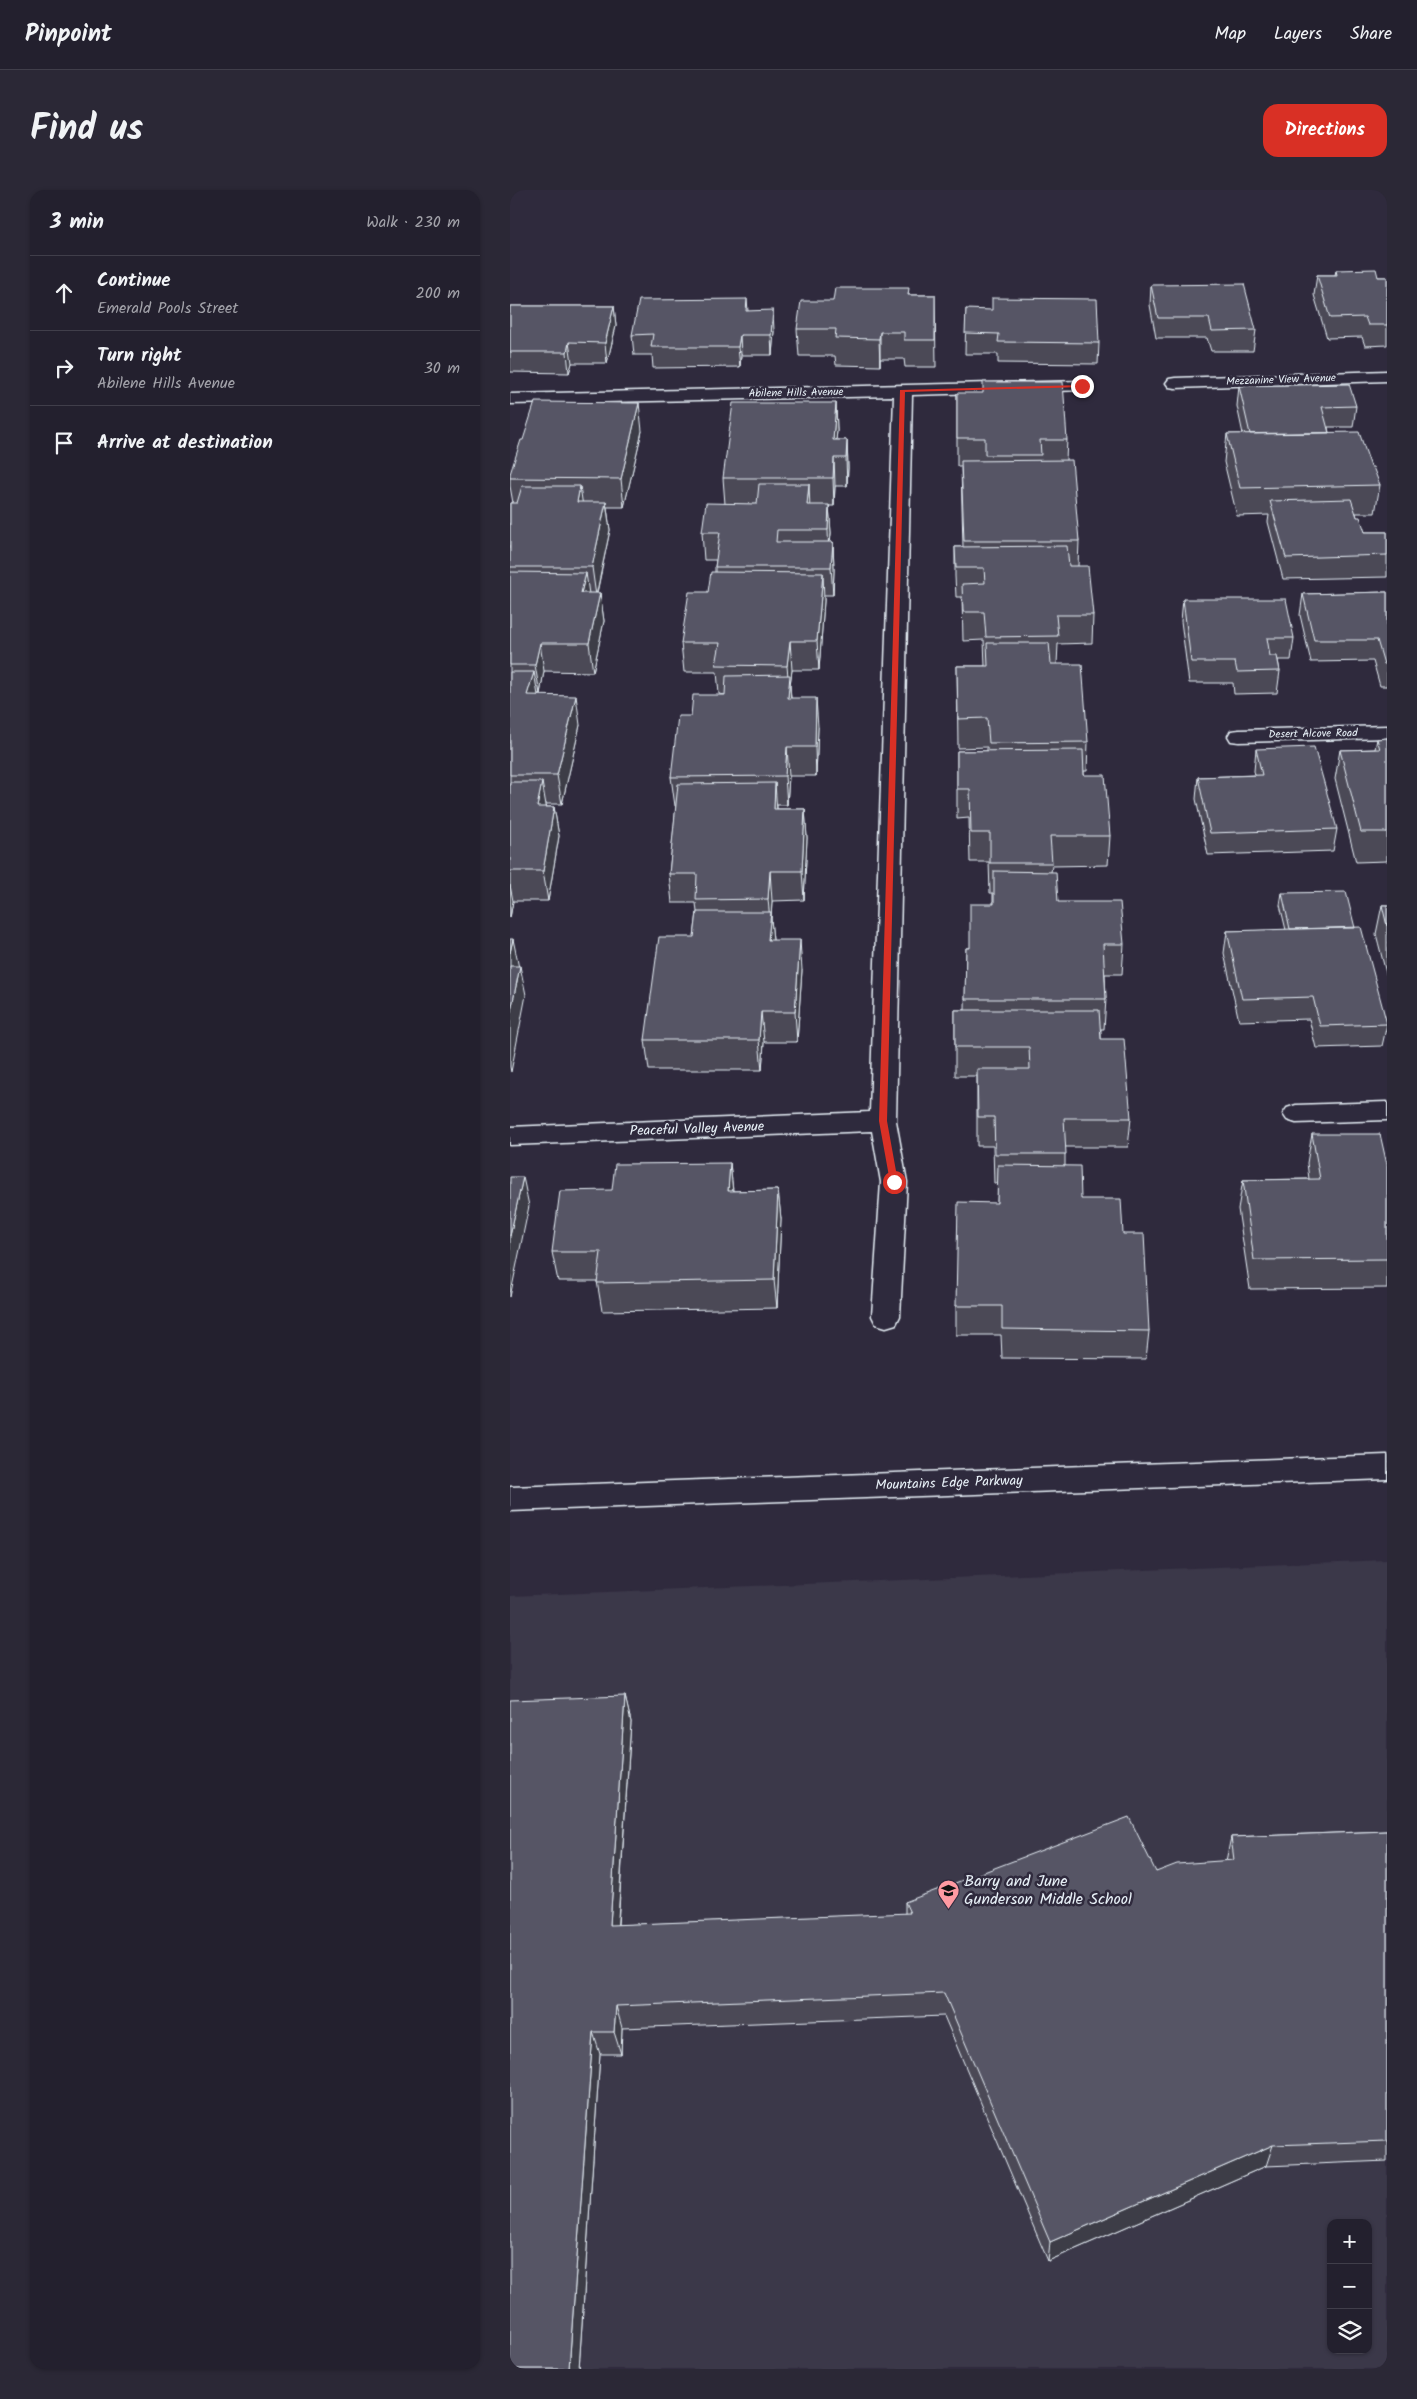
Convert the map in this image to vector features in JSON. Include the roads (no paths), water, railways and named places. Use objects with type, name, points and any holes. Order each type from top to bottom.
[{"type":"street","name":"Mezzanine View Avenue","points":[[1175,383],[1387,376]]},
{"type":"street","name":"Abilene Hills Avenue","points":[[510,399],[1082,386]]},
{"type":"street","points":[[886,1316],[894,1182],[883,1121],[903,390]]},
{"type":"street","name":"Desert Alcove Road","points":[[1239,736],[1387,732]]},
{"type":"street","points":[[1296,1114],[1387,1111]]},
{"type":"street","name":"Peaceful Valley Avenue","points":[[510,1136],[883,1121]]},
{"type":"street","name":"Mountains Edge Parkway","points":[[510,1499],[1387,1467]]},
{"type":"place","name":"Barry and June Gunderson Middle School","points":[[948,1909]]}]
